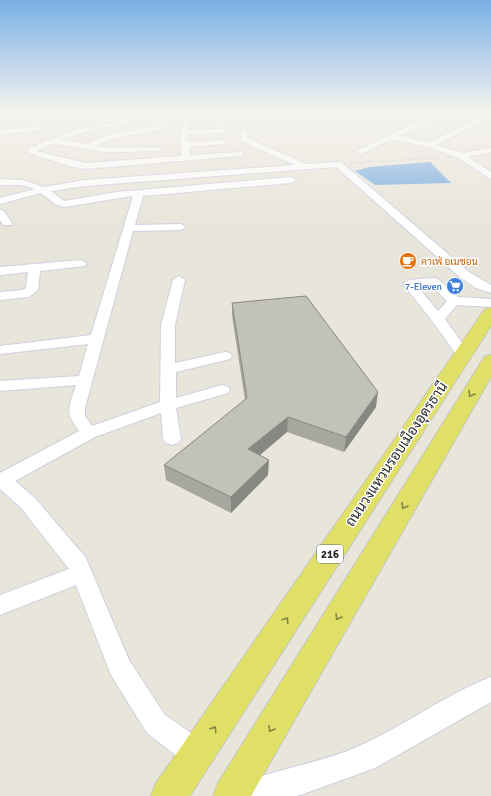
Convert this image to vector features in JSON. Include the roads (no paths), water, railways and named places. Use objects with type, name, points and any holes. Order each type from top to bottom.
[{"type":"main road","name":"ถนนวงแหวนรอบเมืองอุดรธานี","points":[[169,796],[462,354],[491,313]]},
{"type":"main road","points":[[232,796],[491,361]]},
{"type":"street","points":[[36,148],[32,150],[32,153],[80,166],[241,154]]},
{"type":"street","points":[[94,148],[106,150],[131,148]]},
{"type":"street","points":[[148,160],[158,148]]},
{"type":"street","points":[[185,148],[186,158]]},
{"type":"street","points":[[264,148],[303,165]]},
{"type":"street","points":[[358,152],[367,148]]},
{"type":"street","points":[[437,148],[461,156],[491,176]]},
{"type":"street","points":[[461,156],[491,150]]},
{"type":"street","points":[[0,201],[43,190],[104,181],[303,165],[338,164],[465,275],[480,286],[491,289]]},
{"type":"street","points":[[104,181],[107,165]]},
{"type":"street","points":[[0,182],[26,182],[43,190],[58,203],[64,204],[117,195],[291,180],[279,168]]},
{"type":"street","points":[[104,181],[117,195]]},
{"type":"street","points":[[89,433],[77,417],[77,408],[139,194]]},
{"type":"street","points":[[0,213],[7,223]]},
{"type":"street","points":[[130,228],[181,227]]},
{"type":"street","points":[[0,272],[81,264]]},
{"type":"street","points":[[0,296],[25,294],[32,290],[34,268]]},
{"type":"street","points":[[172,439],[168,405],[168,325],[179,280]]},
{"type":"street","points":[[462,354],[438,319],[409,284],[434,282],[454,301],[491,303]]},
{"type":"street","points":[[438,319],[454,301]]},
{"type":"street","points":[[0,350],[97,339]]},
{"type":"street","points":[[168,369],[225,356]]},
{"type":"street","points":[[0,386],[85,380]]},
{"type":"street","points":[[197,754],[156,724],[120,667],[78,564],[28,503],[1,480],[89,433],[168,405],[222,390]]},
{"type":"street","points":[[0,605],[81,574]]},
{"type":"street","points":[[244,796],[304,780],[365,758],[491,689]]},
{"type":"water","points":[[430,162],[451,183],[375,185],[355,171],[369,167]]},
{"type":"place","name":"คาเฟ่ อเมซอน","points":[[408,261]]},
{"type":"place","name":"7-Eleven","points":[[455,286]]}]
